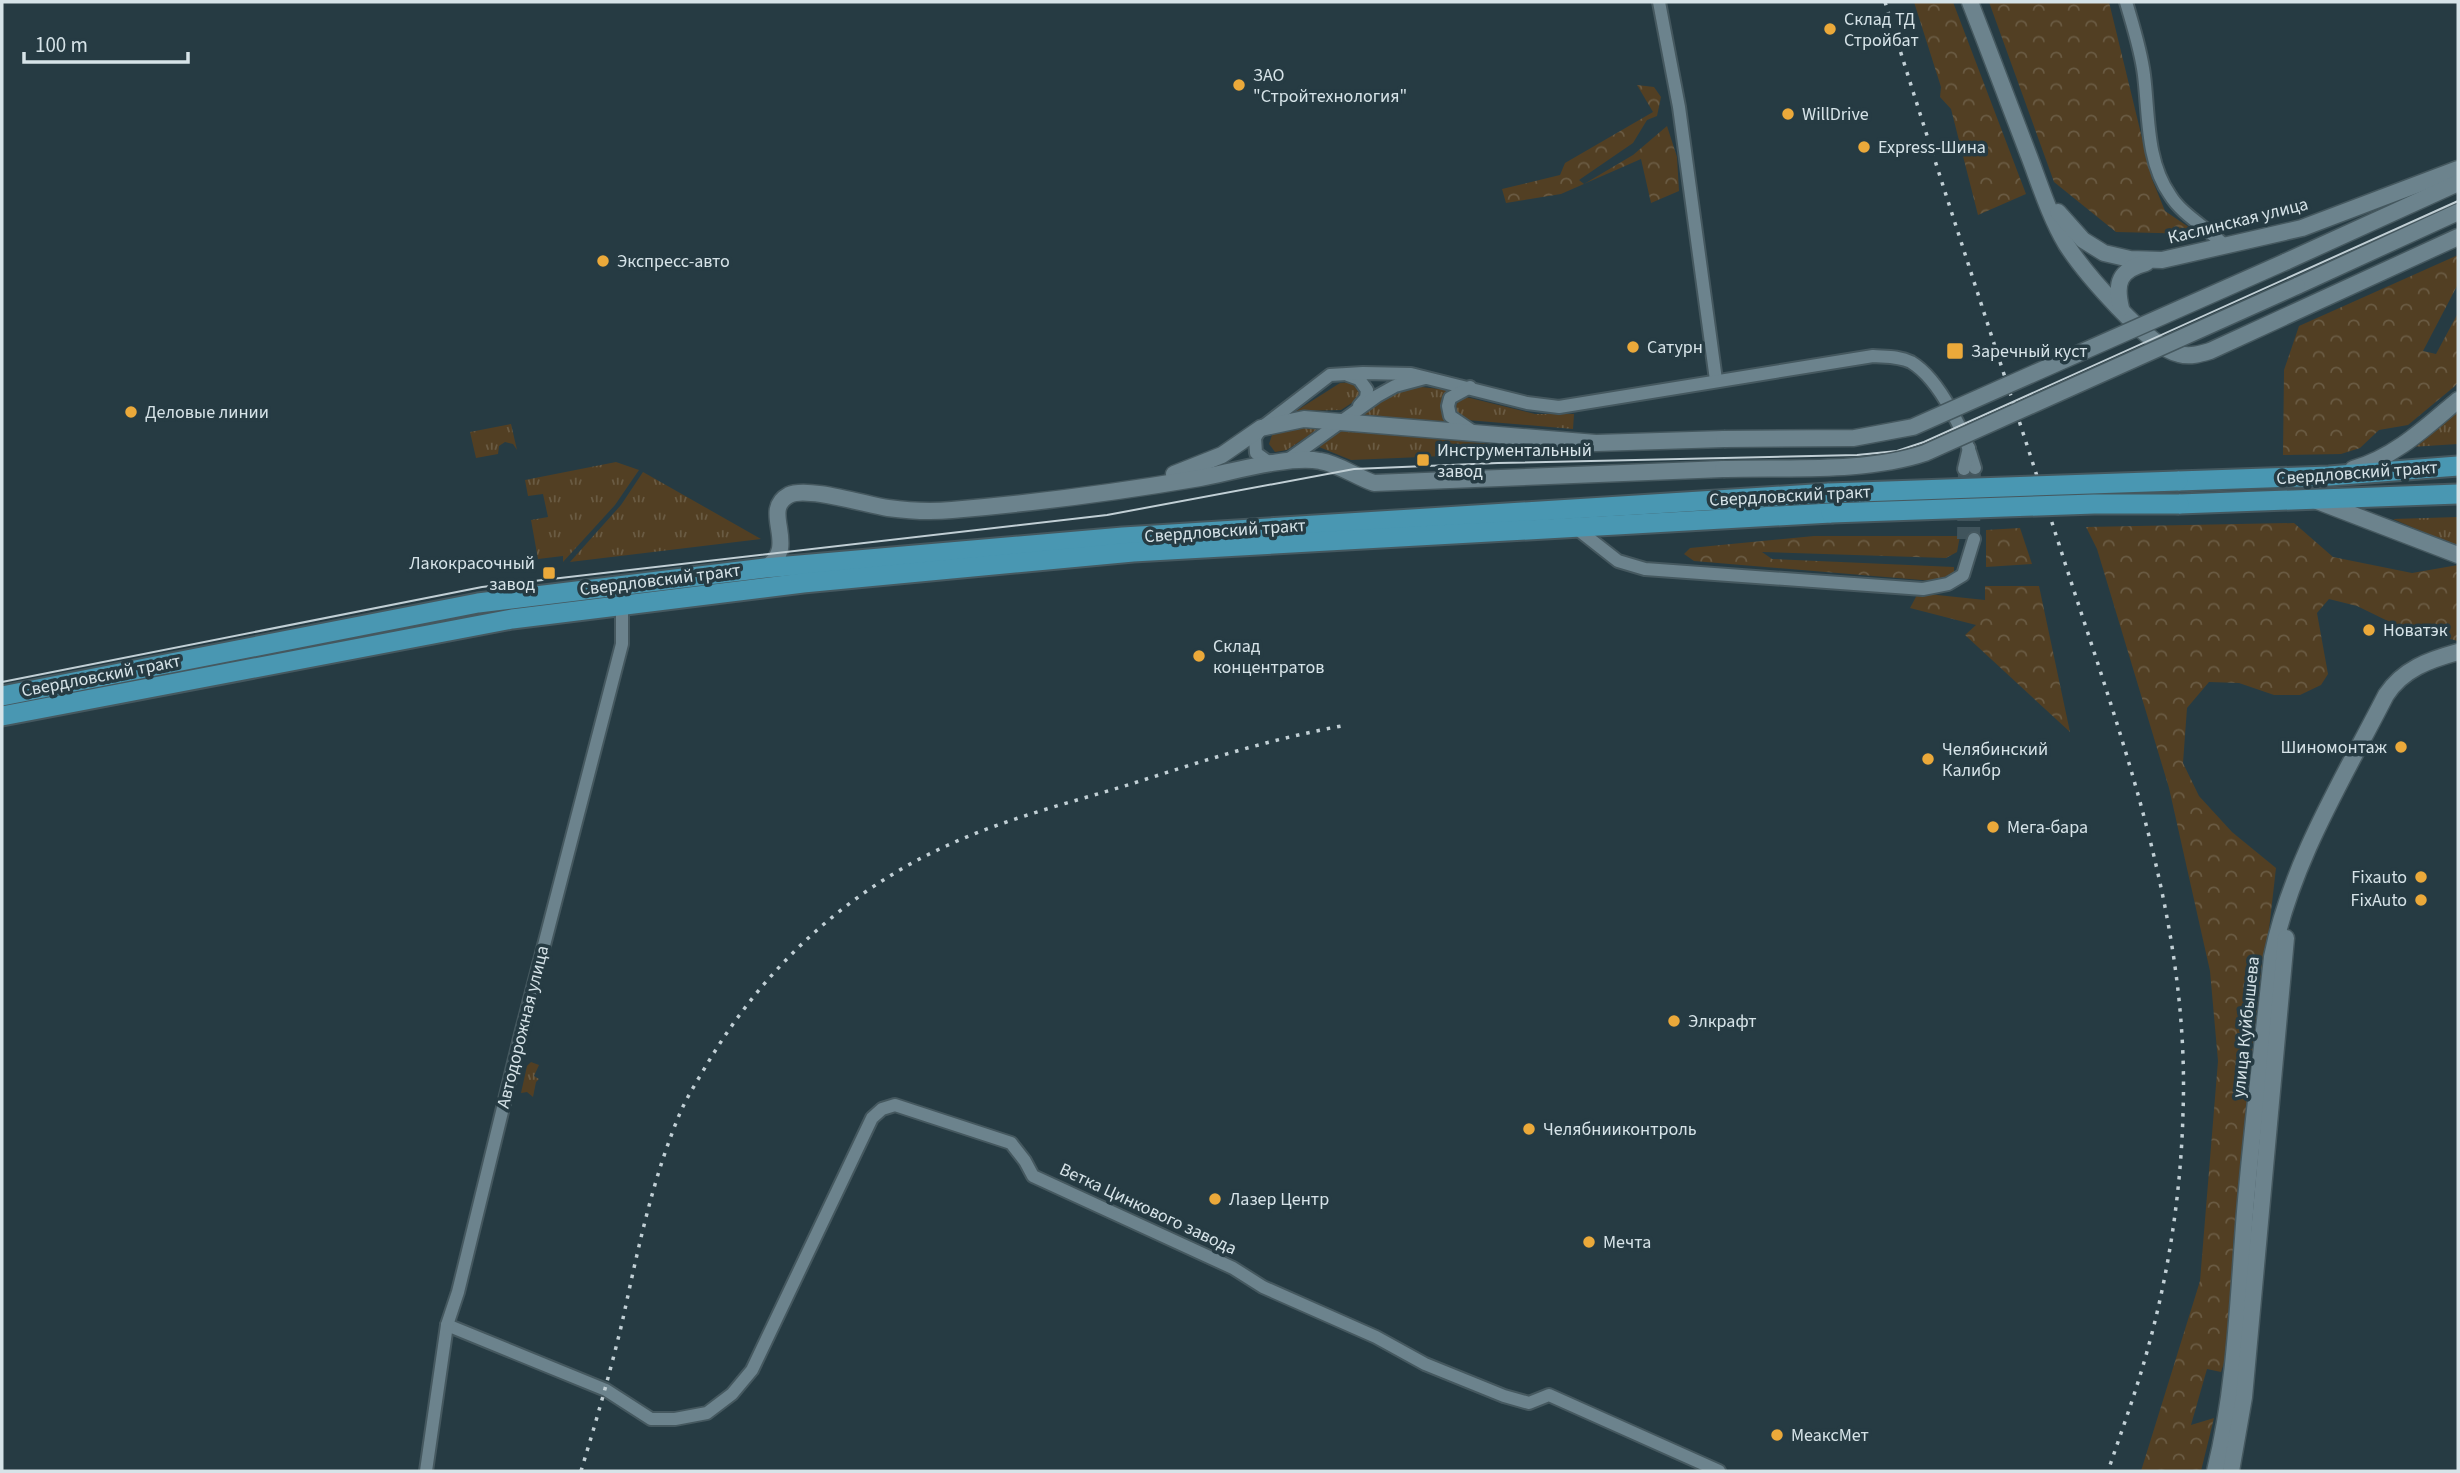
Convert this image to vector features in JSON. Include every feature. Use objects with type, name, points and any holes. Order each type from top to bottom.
[{"type":"main road","points":[[1970,2],[2044,194],[2066,243],[2084,267],[2155,343],[2177,354],[2190,356],[2210,351],[2457,238]]},
{"type":"main road","name":"Каслинская улица","points":[[2044,194],[2083,240],[2104,253],[2130,259],[2162,260],[2302,228],[2458,169]]},
{"type":"main road","points":[[1138,486],[1200,466],[1222,455],[1261,428],[1296,420],[1349,416],[1475,433],[1595,443],[1854,438],[1913,427],[2458,183]]},
{"type":"main road","points":[[765,568],[778,559],[782,546],[778,525],[779,508],[782,501],[792,494],[808,493],[886,508],[940,511],[1017,505],[1285,462],[1321,461],[1374,483],[1402,484],[1873,465],[1900,461],[1925,453],[2458,212]]},
{"type":"main road","points":[[2121,308],[2117,289],[2131,267],[2162,260]]},
{"type":"main road","points":[[2329,476],[2372,463],[2405,444],[2458,400]]},
{"type":"main road","name":"Свердловский тракт","points":[[2,696],[478,603],[815,563],[1123,537],[1829,493],[2329,476],[2458,466]]},
{"type":"main road","name":"Свердловский тракт","points":[[2,716],[501,621],[803,583],[1133,552],[1831,513],[2458,495]]},
{"type":"main road","points":[[2312,498],[2458,555]]},
{"type":"main road","points":[[782,546],[793,556],[815,563]]},
{"type":"main road","name":"Автодорожная улица","points":[[620,585],[622,605]]},
{"type":"main road","name":"улица Куйбышева","points":[[2231,1471],[2244,1396],[2272,957],[2279,923],[2298,869],[2380,705],[2395,682],[2418,666],[2458,652]]},
{"type":"main road","name":"улица Куйбышева","points":[[2215,1471],[2227,1422],[2245,1208],[2264,1100],[2287,931],[2309,864],[2395,693],[2409,679],[2458,662]]},
{"type":"street","points":[[1659,2],[1679,107],[1716,380]]},
{"type":"street","points":[[2126,2],[2144,74],[2149,135],[2160,179],[2170,197],[2183,211],[2210,229],[2225,246]]},
{"type":"street","points":[[1425,377],[1395,386],[1285,462],[1267,461],[1256,453],[1255,438],[1261,428],[1330,375],[1392,373],[1425,377],[1527,403],[1559,407],[1873,356],[1896,357],[1910,362],[1936,387],[1969,448],[1969,469]]},
{"type":"street","points":[[1345,374],[1359,379],[1367,390],[1366,398],[1349,416]]},
{"type":"street","points":[[1470,387],[1450,398],[1448,406],[1450,416],[1475,433]]},
{"type":"street","points":[[1575,528],[1618,561],[1645,569],[1923,589],[1948,584],[1963,575],[1969,539]]},
{"type":"street","name":"Автодорожная улица","points":[[426,1471],[447,1325],[458,1292],[521,1034],[622,644],[622,605]]},
{"type":"street","name":"Ветка Цинкового завода","points":[[447,1325],[606,1390],[651,1419],[675,1419],[707,1413],[732,1394],[752,1370],[872,1118],[882,1109],[895,1105],[1011,1143],[1033,1176],[1233,1268],[1263,1287],[1376,1337],[1426,1364],[1504,1396],[1529,1403],[1549,1395],[1719,1471]]},
{"type":"green space","points":[[1914,2],[1953,2],[2026,194],[1978,215],[1951,109],[1940,97],[1941,87]]},
{"type":"green space","points":[[1989,2],[2109,2],[2152,179],[2165,211],[2199,234],[2116,232],[2054,182]]},
{"type":"green space","points":[[1637,85],[1654,87],[1661,97],[1657,116],[1647,120],[1633,143],[1579,180],[1584,184],[1561,194],[1506,203],[1502,189],[1560,175],[1565,163],[1653,112]]},
{"type":"green space","points":[[1667,126],[1677,157],[1679,191],[1651,203],[1641,159],[1584,184],[1633,155]]},
{"type":"green space","points":[[2458,255],[2458,284],[2423,351],[2436,354],[2458,313],[2458,382],[2455,386],[2408,425],[2379,430],[2360,448],[2341,454],[2283,455],[2284,370],[2299,326]]},
{"type":"green space","points":[[1353,382],[1361,385],[1361,397],[1341,410],[1296,411],[1340,383]]},
{"type":"green space","points":[[1421,387],[1449,390],[1442,407],[1448,423],[1362,415],[1397,391]]},
{"type":"green space","points":[[1466,397],[1535,414],[1574,414],[1573,429],[1467,420],[1457,414],[1456,406],[1459,399]]},
{"type":"green space","points":[[2458,407],[2458,444],[2411,447]]},
{"type":"green space","points":[[511,424],[517,450],[513,444],[505,442],[499,446],[498,454],[476,458],[470,432]]},
{"type":"green space","points":[[1324,425],[1287,450],[1275,452],[1269,444],[1272,435],[1284,429]]},
{"type":"green space","points":[[1344,428],[1560,451],[1351,460],[1319,447]]},
{"type":"green space","points":[[616,462],[639,470],[615,505],[563,562],[563,556],[538,559],[531,520],[548,517],[543,494],[528,496],[525,480]]},
{"type":"green space","points":[[643,472],[761,539],[570,562],[621,505]]},
{"type":"green space","points":[[2458,517],[2458,547],[2393,519]]},
{"type":"green space","points":[[2294,523],[2333,557],[2412,573],[2458,565],[2458,641],[2396,625],[2357,606],[2329,599],[2317,613],[2328,674],[2321,685],[2300,695],[2274,695],[2239,683],[2209,682],[2187,708],[2183,763],[2199,796],[2232,832],[2276,868],[2233,1245],[2233,1335],[2221,1372],[2207,1369],[2191,1425],[2214,1418],[2201,1471],[2141,1471],[2200,1281],[2218,1061],[2210,971],[2169,788],[2097,549],[2086,527]]},
{"type":"green space","points":[[2020,528],[2032,564],[1986,567],[1986,530]]},
{"type":"green space","points":[[1814,536],[1960,536],[1957,552],[1946,558],[1762,552],[1772,559],[1954,567],[1954,575],[1933,581],[1694,561],[1684,554],[1690,548]]},
{"type":"green space","points":[[1985,586],[2039,586],[2070,732],[1965,635],[1976,625],[1910,608],[1918,593],[1985,600]]},
{"type":"green space","points":[[531,1062],[539,1065],[534,1076],[539,1079],[533,1097],[527,1092],[521,1093],[527,1066]]},
{"type":"tunnel","points":[[1974,539],[1975,468]]},
{"type":"tunnel","points":[[1963,539],[1964,469]]},
{"type":"tram line","points":[[2,682],[482,587],[1107,515],[1354,469],[1857,455],[1897,451],[1924,442],[2458,201]]},
{"type":"railway","points":[[1885,2],[2130,766],[2164,902],[2176,971],[2182,1042],[2183,1113],[2173,1231],[2148,1348],[2108,1471]]},
{"type":"railway","points":[[581,1471],[613,1360],[652,1194],[681,1111],[728,1031],[780,966],[809,937],[874,886],[909,865],[968,836],[1037,812],[1238,751],[1347,725]]},
{"type":"place","name":"Склад ТД Стройбат","points":[[1830,29]]},
{"type":"place","name":"ЗАО \"Стройтехнология\"","points":[[1239,85]]},
{"type":"place","name":"WillDrive","points":[[1788,114]]},
{"type":"place","name":"Express-Шина","points":[[1864,147]]},
{"type":"place","name":"Экспресс-авто","points":[[603,261]]},
{"type":"place","name":"Сатурн","points":[[1633,347]]},
{"type":"place","name":"Заречный куст","points":[[1955,351]]},
{"type":"place","name":"Деловые линии","points":[[131,412]]},
{"type":"place","name":"Инструментальный завод","points":[[1423,460]]},
{"type":"place","name":"Лакокрасочный завод","points":[[549,573]]},
{"type":"place","name":"Новатэк","points":[[2369,630]]},
{"type":"place","name":"Склад концентратов","points":[[1199,656]]},
{"type":"place","name":"Шиномонтаж","points":[[2401,747]]},
{"type":"place","name":"Челябинский Калибр","points":[[1928,759]]},
{"type":"place","name":"Мега-бара","points":[[1993,827]]},
{"type":"place","name":"Fixauto","points":[[2421,877]]},
{"type":"place","name":"FixAuto","points":[[2421,900]]},
{"type":"place","name":"Элкрафт","points":[[1674,1021]]},
{"type":"place","name":"Челябнииконтроль","points":[[1529,1129]]},
{"type":"place","name":"Лазер Центр","points":[[1215,1199]]},
{"type":"place","name":"Мечта","points":[[1589,1242]]},
{"type":"place","name":"МеаксМет","points":[[1777,1435]]}]
